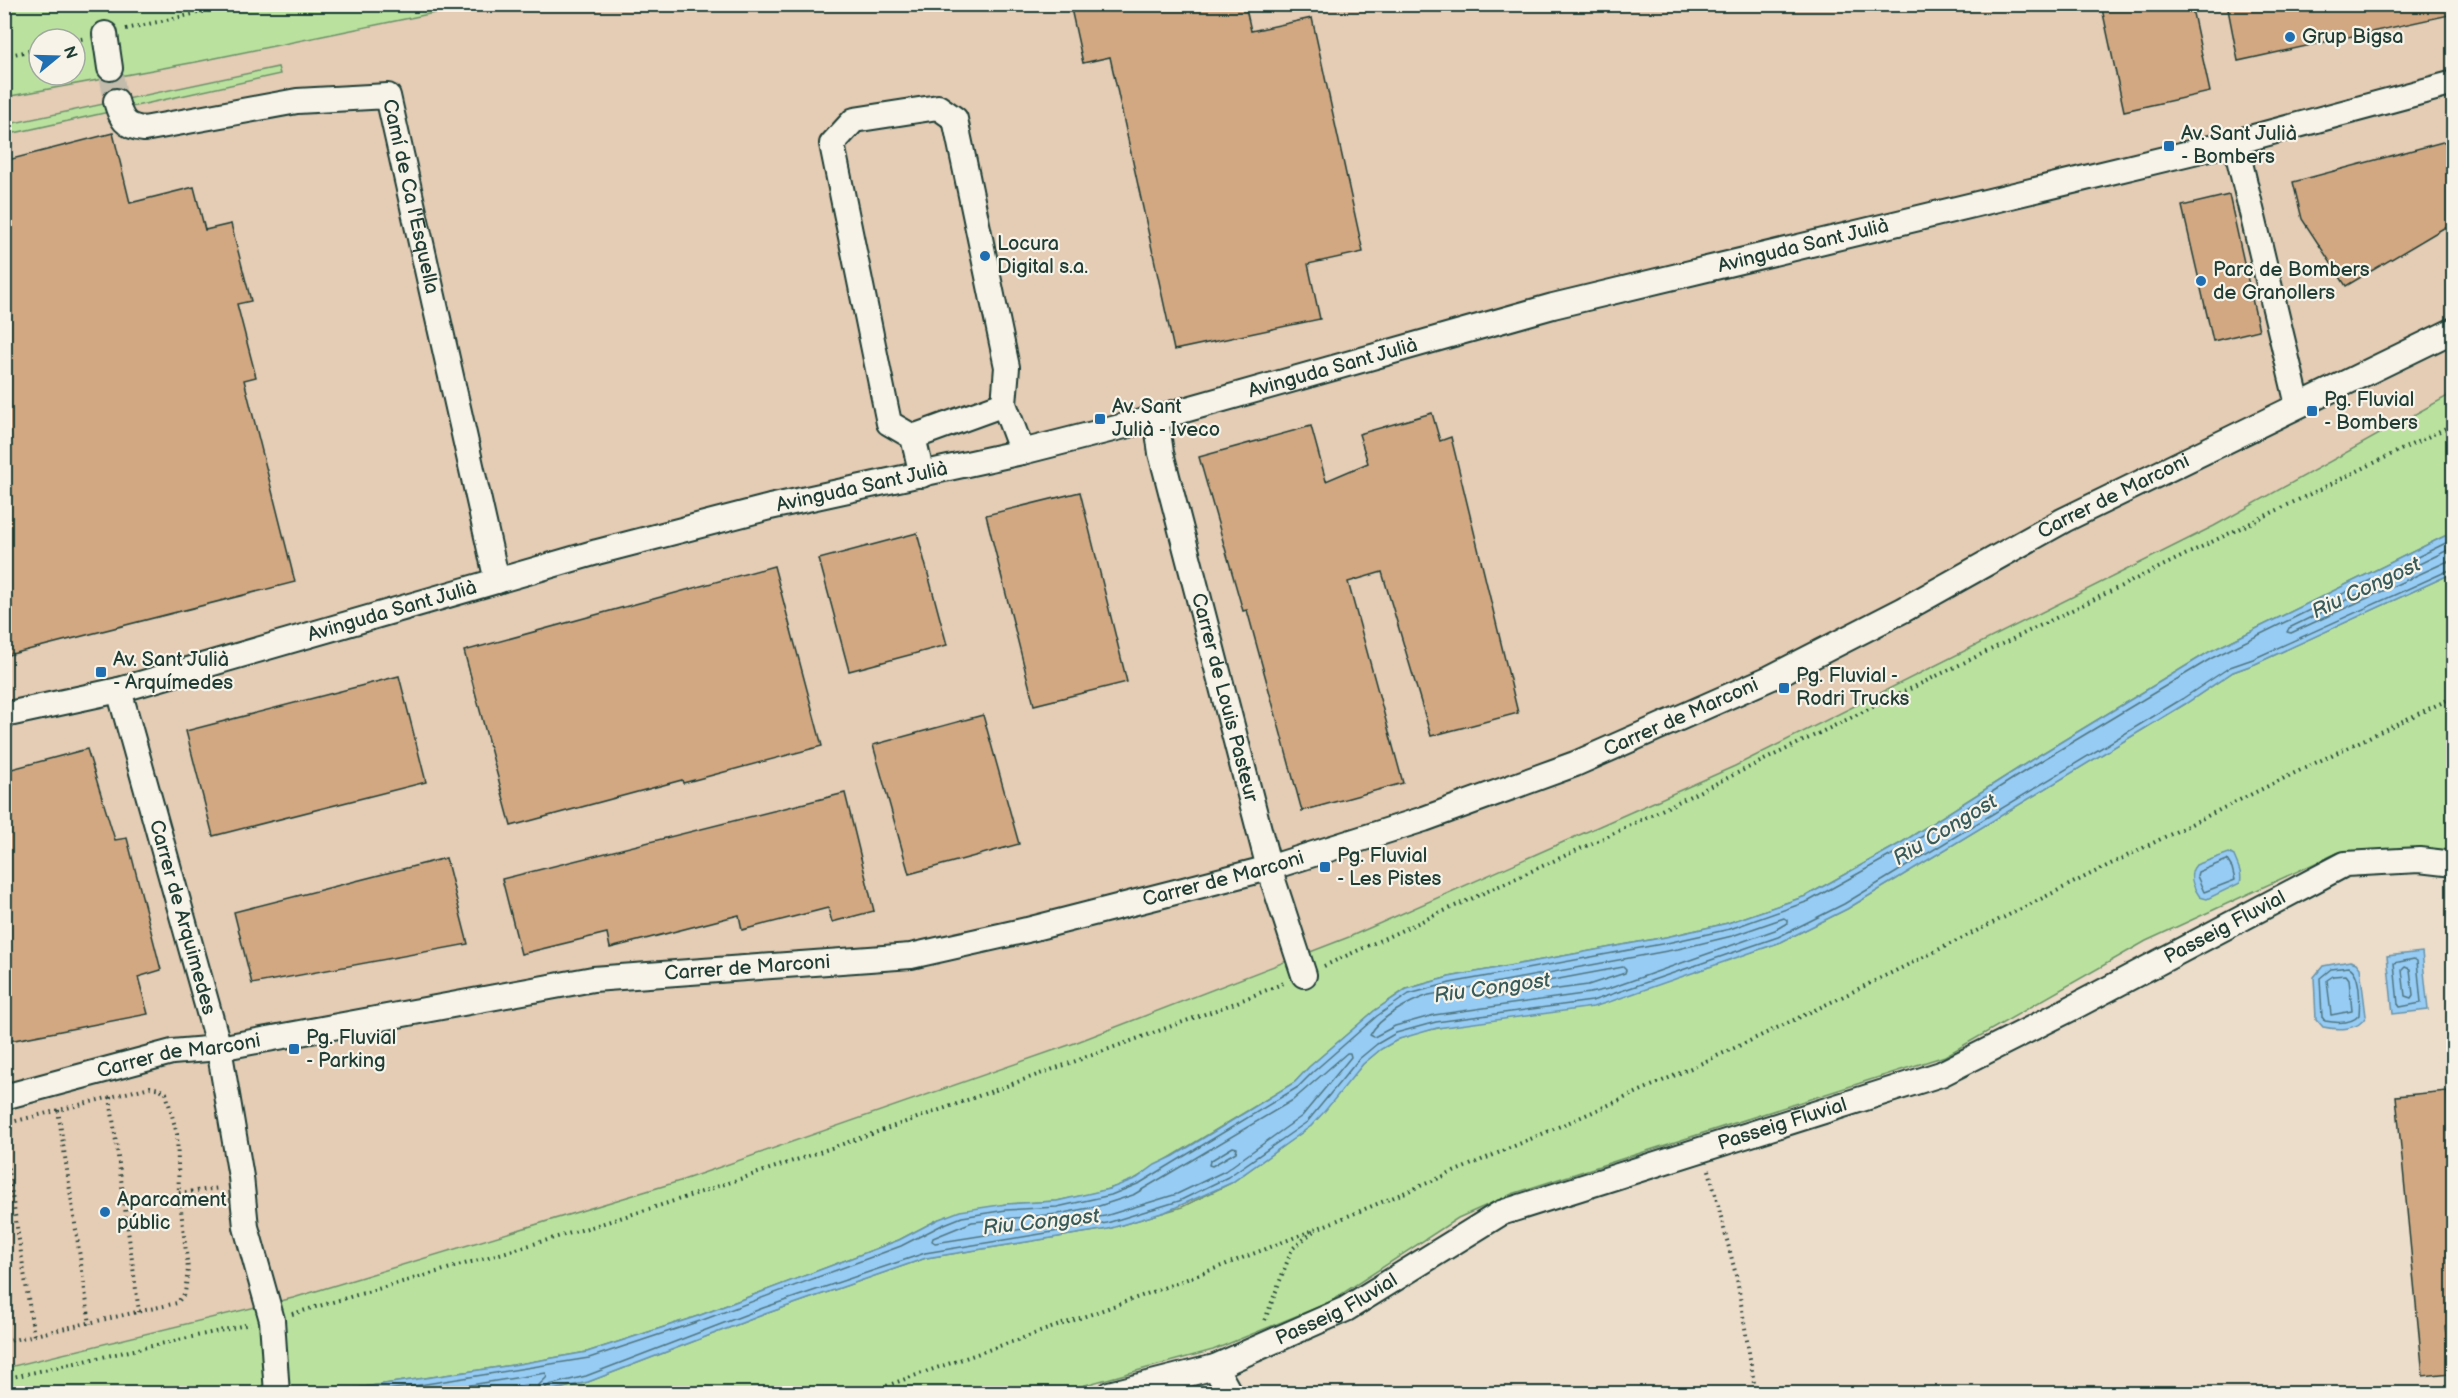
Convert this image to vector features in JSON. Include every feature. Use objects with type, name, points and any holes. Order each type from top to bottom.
[{"type":"street","points":[[105,34],[110,68]]},
{"type":"street","name":"Avinguda Sant Julià","points":[[4,715],[119,690],[597,552],[770,507],[1022,452],[1156,418],[1553,306],[2235,142],[2454,83]]},
{"type":"street","name":"Camí de Ca l'Esquella","points":[[116,101],[121,118],[131,128],[144,129],[297,101],[388,96],[497,581]]},
{"type":"street","points":[[922,475],[913,437],[889,423],[832,144],[854,120],[938,107],[956,119],[1007,367],[1004,404],[1022,452]]},
{"type":"street","points":[[2235,142],[2298,405]]},
{"type":"street","name":"Carrer de Marconi","points":[[4,1097],[172,1052],[219,1048],[593,979],[911,956],[1027,930],[1269,868],[1424,819],[1575,764],[1770,678],[1903,610],[2064,520],[2454,330]]},
{"type":"street","points":[[913,437],[1004,404]]},
{"type":"street","name":"Carrer de Louis Pasteur","points":[[1156,418],[1161,453],[1269,868],[1304,975]]},
{"type":"street","name":"Carrer de Arquimedes","points":[[119,690],[219,1048],[242,1185],[246,1227],[272,1320],[277,1394]]},
{"type":"street","name":"Passeig Fluvial","points":[[1108,1394],[1215,1367],[1346,1309],[1501,1213],[1941,1074],[2072,1008],[2345,864],[2419,861],[2454,864]]},
{"type":"street","points":[[1215,1367],[1230,1394]]},
{"type":"path","points":[[105,34],[238,4]]},
{"type":"path","points":[[4,56],[27,51]]},
{"type":"path","points":[[4,1379],[272,1320],[478,1261],[721,1186],[1235,1003],[1421,923],[1608,836],[2454,424]]},
{"type":"path","points":[[864,1394],[1147,1294],[1318,1228],[1581,1117],[1708,1060],[2212,815],[2340,750],[2454,697]]},
{"type":"path","points":[[4,1124],[150,1087],[160,1089],[165,1093],[177,1134],[179,1193],[188,1262],[185,1293],[177,1303],[4,1342]]},
{"type":"path","points":[[111,1097],[140,1312]]},
{"type":"path","points":[[58,1110],[90,1324]]},
{"type":"path","points":[[4,1144],[34,1336]]},
{"type":"path","points":[[1704,1149],[1737,1279],[1754,1383],[1758,1394]]},
{"type":"path","points":[[179,1193],[242,1185]]},
{"type":"path","points":[[1264,1320],[1292,1249],[1318,1228]]},
{"type":"shaded area","points":[[473,5],[2453,5],[2453,393],[2214,526],[1735,766],[1349,937],[1072,1044],[680,1181],[293,1298],[5,1368],[4,135],[279,74],[278,67],[5,125],[5,97],[60,87],[87,87],[87,82]]},
{"type":"green space","points":[[5,5],[473,5],[87,82],[87,27],[27,27],[27,87],[60,87],[5,97]]},
{"type":"green space","points":[[278,67],[280,74],[5,135],[4,125]]},
{"type":"green space","points":[[2453,393],[2453,532],[2209,652],[2033,759],[1901,843],[1806,896],[1728,923],[1666,937],[1449,977],[1406,989],[1374,1011],[1295,1082],[1128,1183],[1057,1201],[1006,1204],[939,1219],[899,1240],[698,1316],[587,1352],[323,1393],[5,1394],[5,1368],[293,1298],[680,1181],[1072,1044],[1349,937],[1735,766],[2214,526]]},
{"type":"green space","points":[[2453,573],[2453,853],[2337,853],[2146,941],[1945,1056],[1512,1194],[1458,1218],[1328,1303],[1213,1350],[1056,1393],[539,1394],[588,1382],[765,1314],[926,1258],[1108,1229],[1182,1207],[1231,1183],[1311,1126],[1363,1064],[1381,1049],[1399,1039],[1416,1033],[1701,969],[1781,942],[1847,909],[2185,704],[2233,672]]},
{"type":"water","name":"Riu Congost","points":[[2453,532],[2453,573],[2233,672],[2185,704],[1847,909],[1781,942],[1593,1007],[1437,1028],[1399,1039],[1381,1049],[1363,1064],[1311,1126],[1231,1183],[1165,1212],[1108,1229],[926,1258],[765,1314],[588,1382],[539,1393],[323,1393],[587,1352],[698,1316],[899,1240],[960,1211],[1006,1204],[1057,1201],[1109,1189],[1137,1178],[1295,1082],[1374,1011],[1407,989],[1449,977],[1666,937],[1728,923],[1806,896],[1901,843],[2033,759],[2209,652]]},
{"type":"water","points":[[2229,853],[2234,856],[2238,866],[2241,876],[2240,883],[2207,899],[2200,897],[2191,877],[2193,869],[2196,865]]},
{"type":"water","points":[[2422,952],[2428,1010],[2393,1014],[2387,956]]},
{"type":"water","points":[[2350,961],[2356,963],[2360,968],[2366,1016],[2363,1021],[2353,1027],[2335,1029],[2323,1027],[2316,1019],[2314,977],[2323,966]]},
{"type":"building","points":[[1070,4],[1245,4],[1251,31],[1312,18],[1363,252],[1308,264],[1320,319],[1174,350],[1110,57],[1083,63]]},
{"type":"building","points":[[2101,4],[2191,4],[2210,92],[2124,111]]},
{"type":"building","name":"Grup Bigsa","points":[[2227,4],[2454,4],[2454,14],[2238,61]]},
{"type":"building","points":[[113,133],[130,203],[194,187],[205,230],[231,224],[251,301],[237,304],[256,377],[244,380],[295,582],[4,656],[4,161]]},
{"type":"building","points":[[2454,139],[2454,222],[2346,286],[2302,219],[2293,182]]},
{"type":"building","points":[[2229,195],[2259,330],[2213,341],[2182,206]]},
{"type":"building","points":[[1432,413],[1440,441],[1451,437],[1518,713],[1431,736],[1382,572],[1348,582],[1403,783],[1302,811],[1247,610],[1243,611],[1199,457],[1311,426],[1326,481],[1368,463],[1359,434]]},
{"type":"building","points":[[1080,492],[1127,682],[1034,705],[986,515]]},
{"type":"building","points":[[917,533],[947,645],[849,671],[819,559]]},
{"type":"building","points":[[774,566],[822,746],[683,783],[682,780],[511,826],[464,651]]},
{"type":"building","points":[[399,676],[426,782],[213,836],[186,731]]},
{"type":"building","points":[[983,715],[1019,844],[909,874],[873,745]]},
{"type":"building","points":[[87,749],[115,840],[127,838],[161,970],[138,977],[148,1014],[4,1042],[4,771]]},
{"type":"building","points":[[845,793],[874,911],[832,922],[828,908],[742,930],[739,915],[610,948],[607,933],[521,954],[502,879]]},
{"type":"building","points":[[446,858],[468,944],[252,984],[234,912]]},
{"type":"building","points":[[2447,1091],[2454,1159],[2454,1326],[2445,1326],[2450,1373],[2423,1376],[2396,1096]]},
{"type":"tunnel","points":[[110,68],[116,101]]},
{"type":"place","name":"Grup Bigsa","points":[[2290,37]]},
{"type":"place","name":"Av. Sant Julià - Bombers","points":[[2169,146]]},
{"type":"place","name":"Locura Digital s.a.","points":[[985,256]]},
{"type":"place","name":"Parc de Bombers de Granollers","points":[[2201,281]]},
{"type":"place","name":"Pg. Fluvial - Bombers","points":[[2312,411]]},
{"type":"place","name":"Av. Sant Julià - Iveco","points":[[1100,419]]},
{"type":"place","name":"Av. Sant Julià - Arquímedes","points":[[101,672]]},
{"type":"place","name":"Pg. Fluvial - Rodri Trucks","points":[[1784,688]]},
{"type":"place","name":"Pg. Fluvial - Les Pistes","points":[[1325,867]]},
{"type":"place","name":"Pg. Fluvial - Parking","points":[[294,1049]]},
{"type":"place","name":"Aparcament públic","points":[[105,1212]]}]
